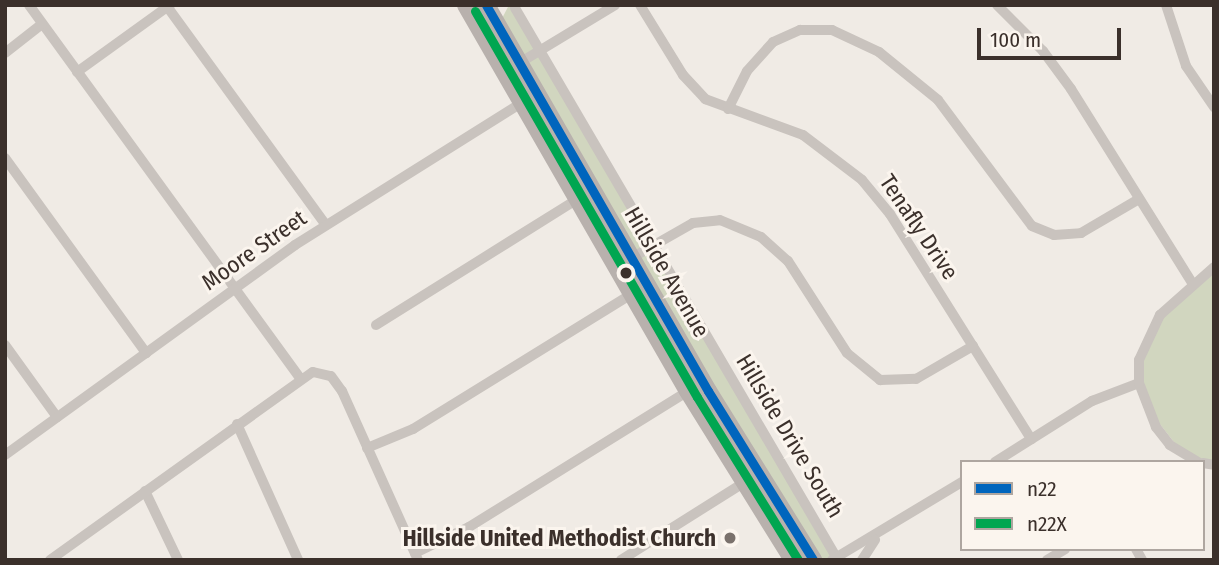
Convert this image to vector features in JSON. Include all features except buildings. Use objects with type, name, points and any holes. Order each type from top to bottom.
[{"type":"main road","name":"Hillside Avenue","points":[[466,5],[512,68],[624,263],[813,560]]},
{"type":"main road","name":"Hillside Avenue","points":[[486,5],[512,68]]},
{"type":"main road","name":"Hillside Avenue","points":[[530,99],[578,199],[624,263],[632,294],[688,391],[793,560]]},
{"type":"street","points":[[29,5],[300,378]]},
{"type":"street","points":[[512,68],[615,5]]},
{"type":"street","name":"Tenafly Drive","points":[[640,5],[690,85],[705,99],[803,135],[862,180],[890,214],[1031,439]]},
{"type":"street","points":[[997,5],[1043,51],[1071,89],[1193,284]]},
{"type":"street","points":[[1166,5],[1186,66],[1214,107]]},
{"type":"street","points":[[77,72],[168,6],[326,225]]},
{"type":"street","name":"Hillside Drive South","points":[[514,8],[836,559]]},
{"type":"street","points":[[5,53],[42,24]]},
{"type":"street","points":[[728,109],[747,71],[773,42],[800,30],[832,30],[879,52],[938,100],[1032,226],[1054,235],[1082,233],[1139,199]]},
{"type":"street","name":"Moore Street","points":[[5,455],[326,225],[530,99]]},
{"type":"street","points":[[5,158],[146,353]]},
{"type":"street","points":[[376,325],[578,199]]},
{"type":"street","points":[[624,263],[705,219],[734,225],[761,237],[788,261],[854,362],[880,380],[916,379],[973,346]]},
{"type":"street","points":[[1190,460],[1156,427],[1139,383],[1139,360],[1148,332],[1193,284],[1214,267]]},
{"type":"street","points":[[368,448],[413,429],[632,294]]},
{"type":"street","points":[[5,345],[57,417]]},
{"type":"street","points":[[54,558],[300,378],[313,372],[335,379],[416,556],[469,527],[688,391]]},
{"type":"street","points":[[998,460],[1092,401],[1139,383]]},
{"type":"street","points":[[237,424],[298,560]]},
{"type":"street","points":[[621,560],[745,482]]},
{"type":"street","points":[[836,559],[960,483]]},
{"type":"street","points":[[145,491],[178,560]]},
{"type":"street","points":[[862,560],[882,533]]},
{"type":"green space","points":[[509,5],[514,5],[838,560],[813,560],[498,26]]},
{"type":"green space","points":[[1214,267],[1214,465],[1205,463],[1205,460],[1188,460],[1145,405],[1139,360],[1148,332]]},
{"type":"transit line","name":"n22","points":[[486,5],[708,391],[813,560]]},
{"type":"transit line","name":"n22X","points":[[475,11],[697,397],[798,560]]},
{"type":"place","name":"Hillside United Methodist Church","points":[[730,538]]}]
